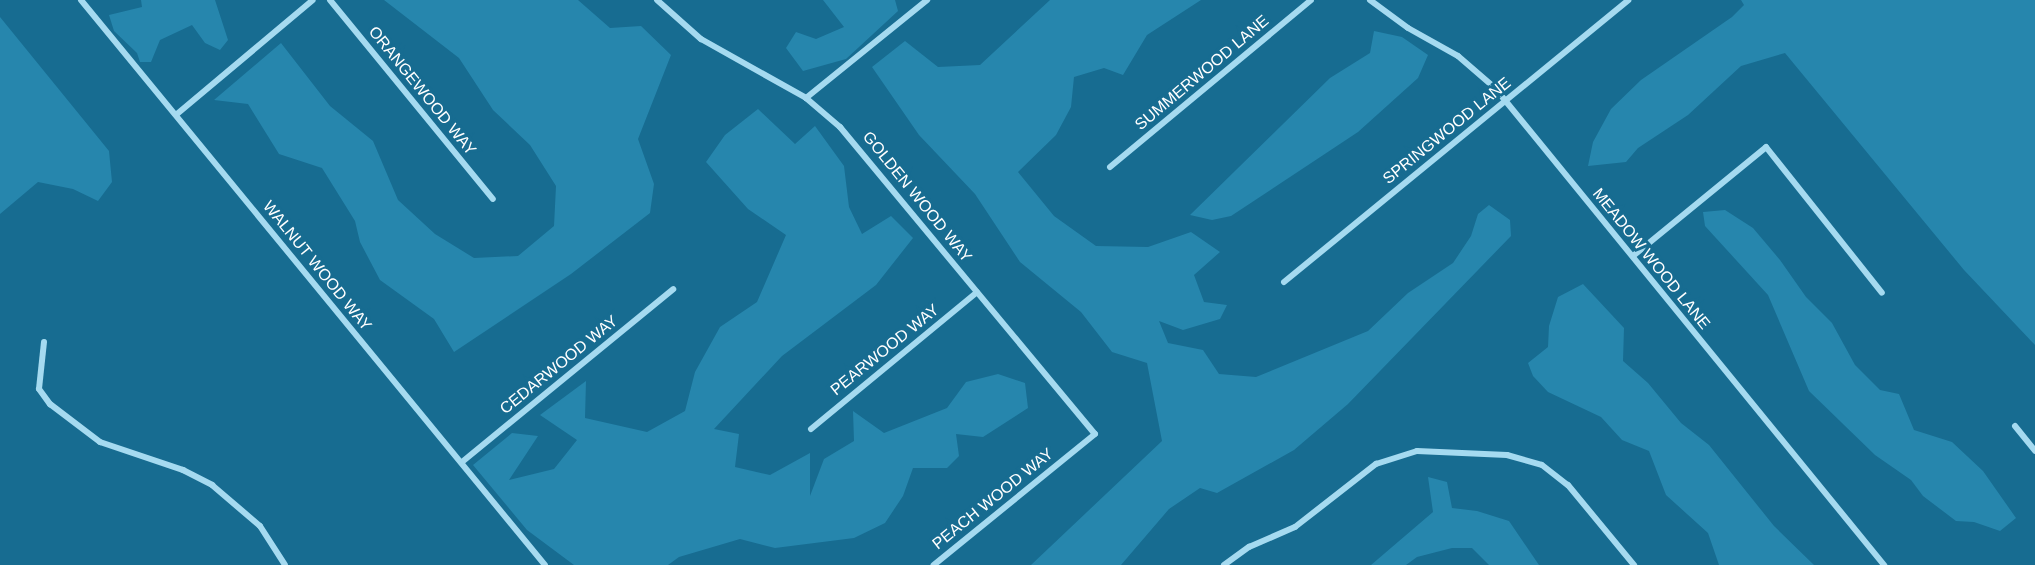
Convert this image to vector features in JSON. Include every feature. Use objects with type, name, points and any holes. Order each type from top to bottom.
[{"type":"street","name":"WALNUT WOOD WAY","points":[[81,0],[546,565]]},
{"type":"street","points":[[177,114],[313,0]]},
{"type":"street","name":"ORANGEWOOD WAY","points":[[330,0],[493,199]]},
{"type":"street","name":"GOLDEN WOOD WAY","points":[[657,0],[701,39],[806,98],[851,138],[1095,434],[1070,454]]},
{"type":"street","points":[[806,98],[927,0]]},
{"type":"street","name":"SUMMERWOOD LANE","points":[[1110,167],[1311,0]]},
{"type":"street","name":"MEADOW WOOD LANE","points":[[1370,0],[1408,28],[1458,56],[1505,100],[1884,565]]},
{"type":"street","name":"SPRINGWOOD LANE","points":[[1284,282],[1628,0]]},
{"type":"street","points":[[1633,256],[1766,147],[1882,293]]},
{"type":"street","name":"CEDARWOOD WAY","points":[[462,462],[673,290]]},
{"type":"street","name":"PEARWOOD WAY","points":[[811,429],[977,292]]},
{"type":"street","points":[[44,342],[39,389],[50,404],[100,442],[183,470],[212,485],[260,526],[285,565]]},
{"type":"street","points":[[2015,426],[2035,451]]},
{"type":"street","points":[[1224,565],[1249,547],[1295,527],[1376,464],[1417,451],[1507,454],[1542,465],[1568,485],[1634,565]]},
{"type":"street","name":"PEACH WOOD WAY","points":[[934,565],[1070,454]]},
{"type":"shaded area","points":[[141,0],[215,0],[228,40],[220,50],[205,43],[192,25],[160,40],[151,62],[140,62],[137,53],[114,31],[109,15],[142,7]]},
{"type":"shaded area","points":[[384,0],[578,0],[610,28],[641,26],[671,55],[638,139],[654,184],[650,213],[571,274],[454,352],[434,319],[380,280],[360,242],[355,221],[322,168],[279,154],[248,104],[214,100],[281,43],[330,106],[373,141],[398,200],[435,234],[474,258],[518,256],[554,226],[556,186],[530,145],[493,110],[459,58]]},
{"type":"shaded area","points":[[823,0],[895,0],[898,11],[846,59],[803,71],[786,48],[796,32],[816,39],[844,27]]},
{"type":"shaded area","points":[[1050,0],[1201,0],[1147,35],[1123,75],[1104,68],[1074,77],[1071,107],[1056,135],[1018,172],[1054,216],[1096,246],[1148,247],[1191,232],[1220,252],[1194,275],[1204,302],[1227,305],[1220,319],[1183,330],[1159,321],[1168,343],[1203,350],[1219,374],[1256,377],[1368,331],[1408,293],[1453,263],[1471,236],[1478,214],[1489,205],[1510,220],[1511,236],[1348,404],[1294,450],[1217,493],[1200,488],[1169,509],[1121,565],[1031,565],[1162,441],[1147,363],[1112,352],[1081,312],[1020,262],[975,194],[919,135],[872,67],[905,41],[938,67],[980,65]]},
{"type":"shaded area","points":[[1741,0],[2035,0],[2035,345],[1964,270],[1785,53],[1741,66],[1688,115],[1638,148],[1626,162],[1588,166],[1593,142],[1611,109],[1641,80],[1732,17],[1744,5]]},
{"type":"shaded area","points":[[0,17],[109,151],[112,182],[98,201],[73,189],[38,182],[0,214]]},
{"type":"shaded area","points":[[1374,31],[1402,37],[1428,55],[1418,78],[1358,132],[1231,216],[1212,220],[1190,215],[1330,78],[1370,53]]},
{"type":"shaded area","points":[[758,109],[795,144],[815,126],[844,166],[849,207],[862,234],[891,216],[913,238],[876,285],[782,356],[714,429],[739,434],[735,467],[770,475],[810,453],[810,496],[824,459],[854,441],[853,411],[884,433],[947,408],[966,382],[998,374],[1025,383],[1028,408],[983,437],[956,434],[959,456],[947,468],[913,468],[903,496],[885,523],[854,538],[775,548],[740,539],[679,557],[668,565],[574,565],[527,530],[473,465],[512,433],[538,436],[509,480],[554,469],[577,440],[540,415],[586,381],[585,418],[647,432],[685,411],[695,372],[720,327],[757,302],[786,235],[748,209],[706,162],[725,135]]},
{"type":"shaded area","points":[[1725,210],[1753,228],[1780,260],[1806,297],[1832,323],[1855,365],[1880,390],[1899,394],[1914,430],[1952,442],[1983,471],[2016,518],[2000,531],[1974,522],[1956,521],[1923,496],[1911,480],[1875,455],[1809,391],[1768,295],[1705,226],[1703,212]]},
{"type":"shaded area","points":[[1583,284],[1624,328],[1623,361],[1648,383],[1681,423],[1709,445],[1774,526],[1814,565],[1719,565],[1708,533],[1666,495],[1649,451],[1622,440],[1601,417],[1548,392],[1533,376],[1528,363],[1548,347],[1549,326],[1558,297]]},
{"type":"shaded area","points":[[1428,477],[1447,482],[1452,508],[1477,511],[1509,521],[1539,565],[1489,565],[1472,548],[1452,548],[1417,557],[1406,565],[1371,565],[1433,512]]}]
